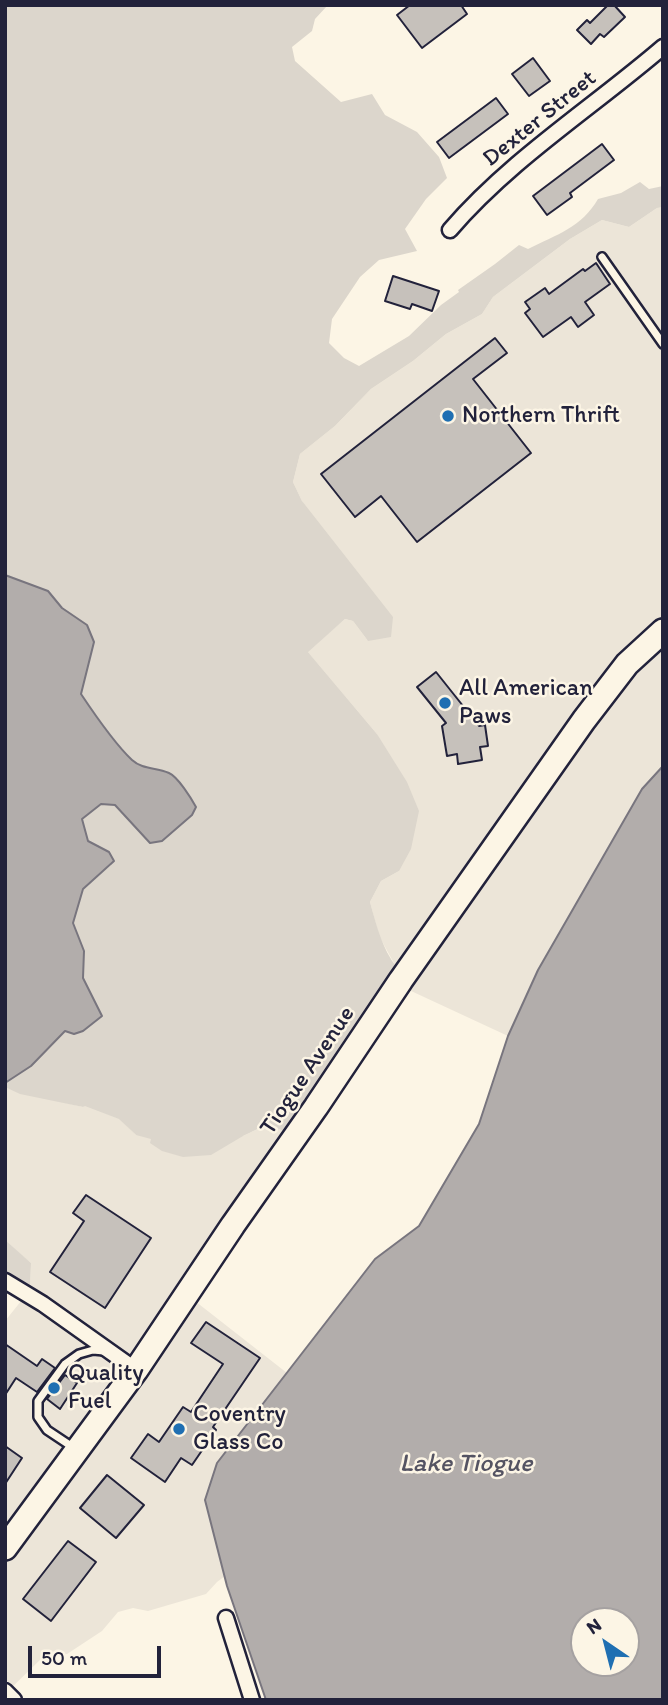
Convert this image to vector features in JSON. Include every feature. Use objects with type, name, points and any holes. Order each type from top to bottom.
[{"type":"main road","name":"Tiogue Avenue","points":[[5,1548],[136,1370],[396,987],[584,720],[627,664],[663,631]]},
{"type":"street","name":"Dexter Street","points":[[450,230],[472,204],[663,47]]},
{"type":"street","points":[[5,1281],[43,1304],[136,1370]]},
{"type":"street","points":[[226,1618],[252,1700]]},
{"type":"street","points":[[5,1692],[14,1700]]},
{"type":"lane","points":[[602,257],[663,344]]},
{"type":"lane","points":[[77,1451],[47,1430],[38,1417],[38,1401],[65,1364],[79,1354],[93,1350],[112,1352]]},
{"type":"shaded area","points":[[5,5],[327,6],[315,19],[312,31],[292,47],[295,61],[341,102],[372,94],[385,115],[417,132],[439,157],[447,178],[426,199],[405,229],[417,251],[379,260],[360,277],[332,319],[329,343],[344,358],[359,366],[409,336],[441,305],[459,292],[458,290],[519,245],[528,249],[568,229],[592,209],[598,199],[621,193],[640,182],[649,189],[663,186],[663,207],[657,208],[629,227],[602,220],[570,239],[493,297],[482,314],[446,334],[413,361],[371,389],[335,426],[300,454],[293,482],[302,501],[393,617],[391,637],[368,641],[353,621],[345,619],[308,652],[377,734],[407,782],[419,811],[411,849],[399,871],[381,881],[370,902],[385,948],[401,972],[292,1135],[268,1124],[211,1155],[183,1157],[162,1151],[150,1143],[151,1139],[136,1135],[119,1119],[85,1106],[20,1094],[5,1087],[5,1083],[31,1066],[65,1030],[74,1034],[83,1031],[102,1016],[83,978],[84,951],[73,923],[83,889],[111,865],[109,852],[87,841],[82,819],[101,804],[115,805],[150,843],[162,841],[171,773],[136,763],[110,734],[81,694],[94,642],[86,625],[62,608],[48,591],[5,575]]},
{"type":"shaded area","points":[[663,207],[663,766],[642,789],[538,970],[508,1036],[396,984],[401,972],[379,936],[370,902],[381,881],[399,871],[377,734],[307,651],[345,619],[353,621],[368,641],[293,482],[300,454],[335,426],[371,389],[413,361],[446,334],[482,314],[493,297],[570,239],[602,220],[629,227],[657,208]]},
{"type":"shaded area","points":[[5,1087],[83,1107],[85,1105],[120,1119],[136,1135],[243,1136],[268,1124],[292,1135],[186,1294],[287,1373],[218,1463],[205,1500],[225,1576],[206,1594],[148,1611],[133,1608],[118,1612],[102,1631],[67,1654],[41,1659],[7,1692],[5,1321],[30,1290],[31,1263],[5,1242]]},
{"type":"shaded area","points":[[5,1240],[31,1263],[30,1290],[5,1280]]},
{"type":"water","points":[[5,575],[48,591],[62,608],[87,625],[94,642],[81,694],[132,760],[173,775],[196,807],[192,815],[162,841],[150,843],[115,805],[101,804],[82,819],[88,841],[109,852],[114,861],[83,889],[73,923],[84,951],[83,978],[102,1016],[83,1031],[74,1034],[65,1031],[31,1066],[5,1083]]},
{"type":"water","name":"Lake Tiogue","points":[[663,766],[663,1700],[266,1700],[227,1586],[205,1500],[217,1463],[375,1259],[419,1226],[479,1124],[508,1036],[538,970],[642,789]]},
{"type":"building","points":[[410,5],[461,5],[467,14],[422,48],[397,15]]},
{"type":"building","points":[[608,5],[614,5],[625,17],[604,37],[600,34],[591,44],[577,30],[587,20],[590,23]]},
{"type":"building","points":[[533,58],[550,81],[529,96],[512,74]]},
{"type":"building","points":[[496,98],[508,114],[449,158],[437,142]]},
{"type":"building","points":[[602,144],[614,160],[570,193],[572,197],[547,215],[533,196]]},
{"type":"building","points":[[596,263],[610,284],[585,302],[594,315],[578,327],[571,317],[543,337],[525,313],[530,309],[525,302],[545,288],[549,294],[583,269],[585,271]]},
{"type":"building","points":[[393,276],[439,291],[432,311],[412,304],[410,309],[385,301]]},
{"type":"building","name":"Northern Thrift","points":[[495,338],[507,353],[473,379],[531,453],[417,542],[381,496],[355,517],[321,474]]},
{"type":"building","name":"All American Paws","points":[[436,672],[479,726],[485,725],[488,746],[480,747],[482,760],[458,764],[457,754],[447,756],[442,726],[446,723],[417,687]]},
{"type":"building","points":[[86,1195],[151,1238],[105,1308],[50,1272],[84,1221],[73,1213]]},
{"type":"building","points":[[206,1322],[260,1358],[213,1427],[216,1430],[192,1465],[181,1458],[165,1482],[131,1458],[148,1434],[159,1442],[183,1407],[191,1412],[223,1364],[191,1343]]},
{"type":"building","points":[[5,1344],[37,1366],[42,1359],[55,1368],[37,1392],[16,1378],[5,1395]]},
{"type":"building","points":[[65,1375],[77,1383],[60,1409],[47,1399]]},
{"type":"building","points":[[5,1446],[22,1458],[5,1484]]},
{"type":"building","points":[[107,1475],[144,1505],[116,1538],[80,1508]]},
{"type":"building","points":[[68,1541],[96,1562],[51,1621],[23,1599]]},
{"type":"place","name":"Northern Thrift","points":[[448,416]]},
{"type":"place","name":"All American Paws","points":[[445,703]]},
{"type":"place","name":"Quality Fuel","points":[[54,1388]]},
{"type":"place","name":"Coventry Glass Co","points":[[179,1429]]}]
